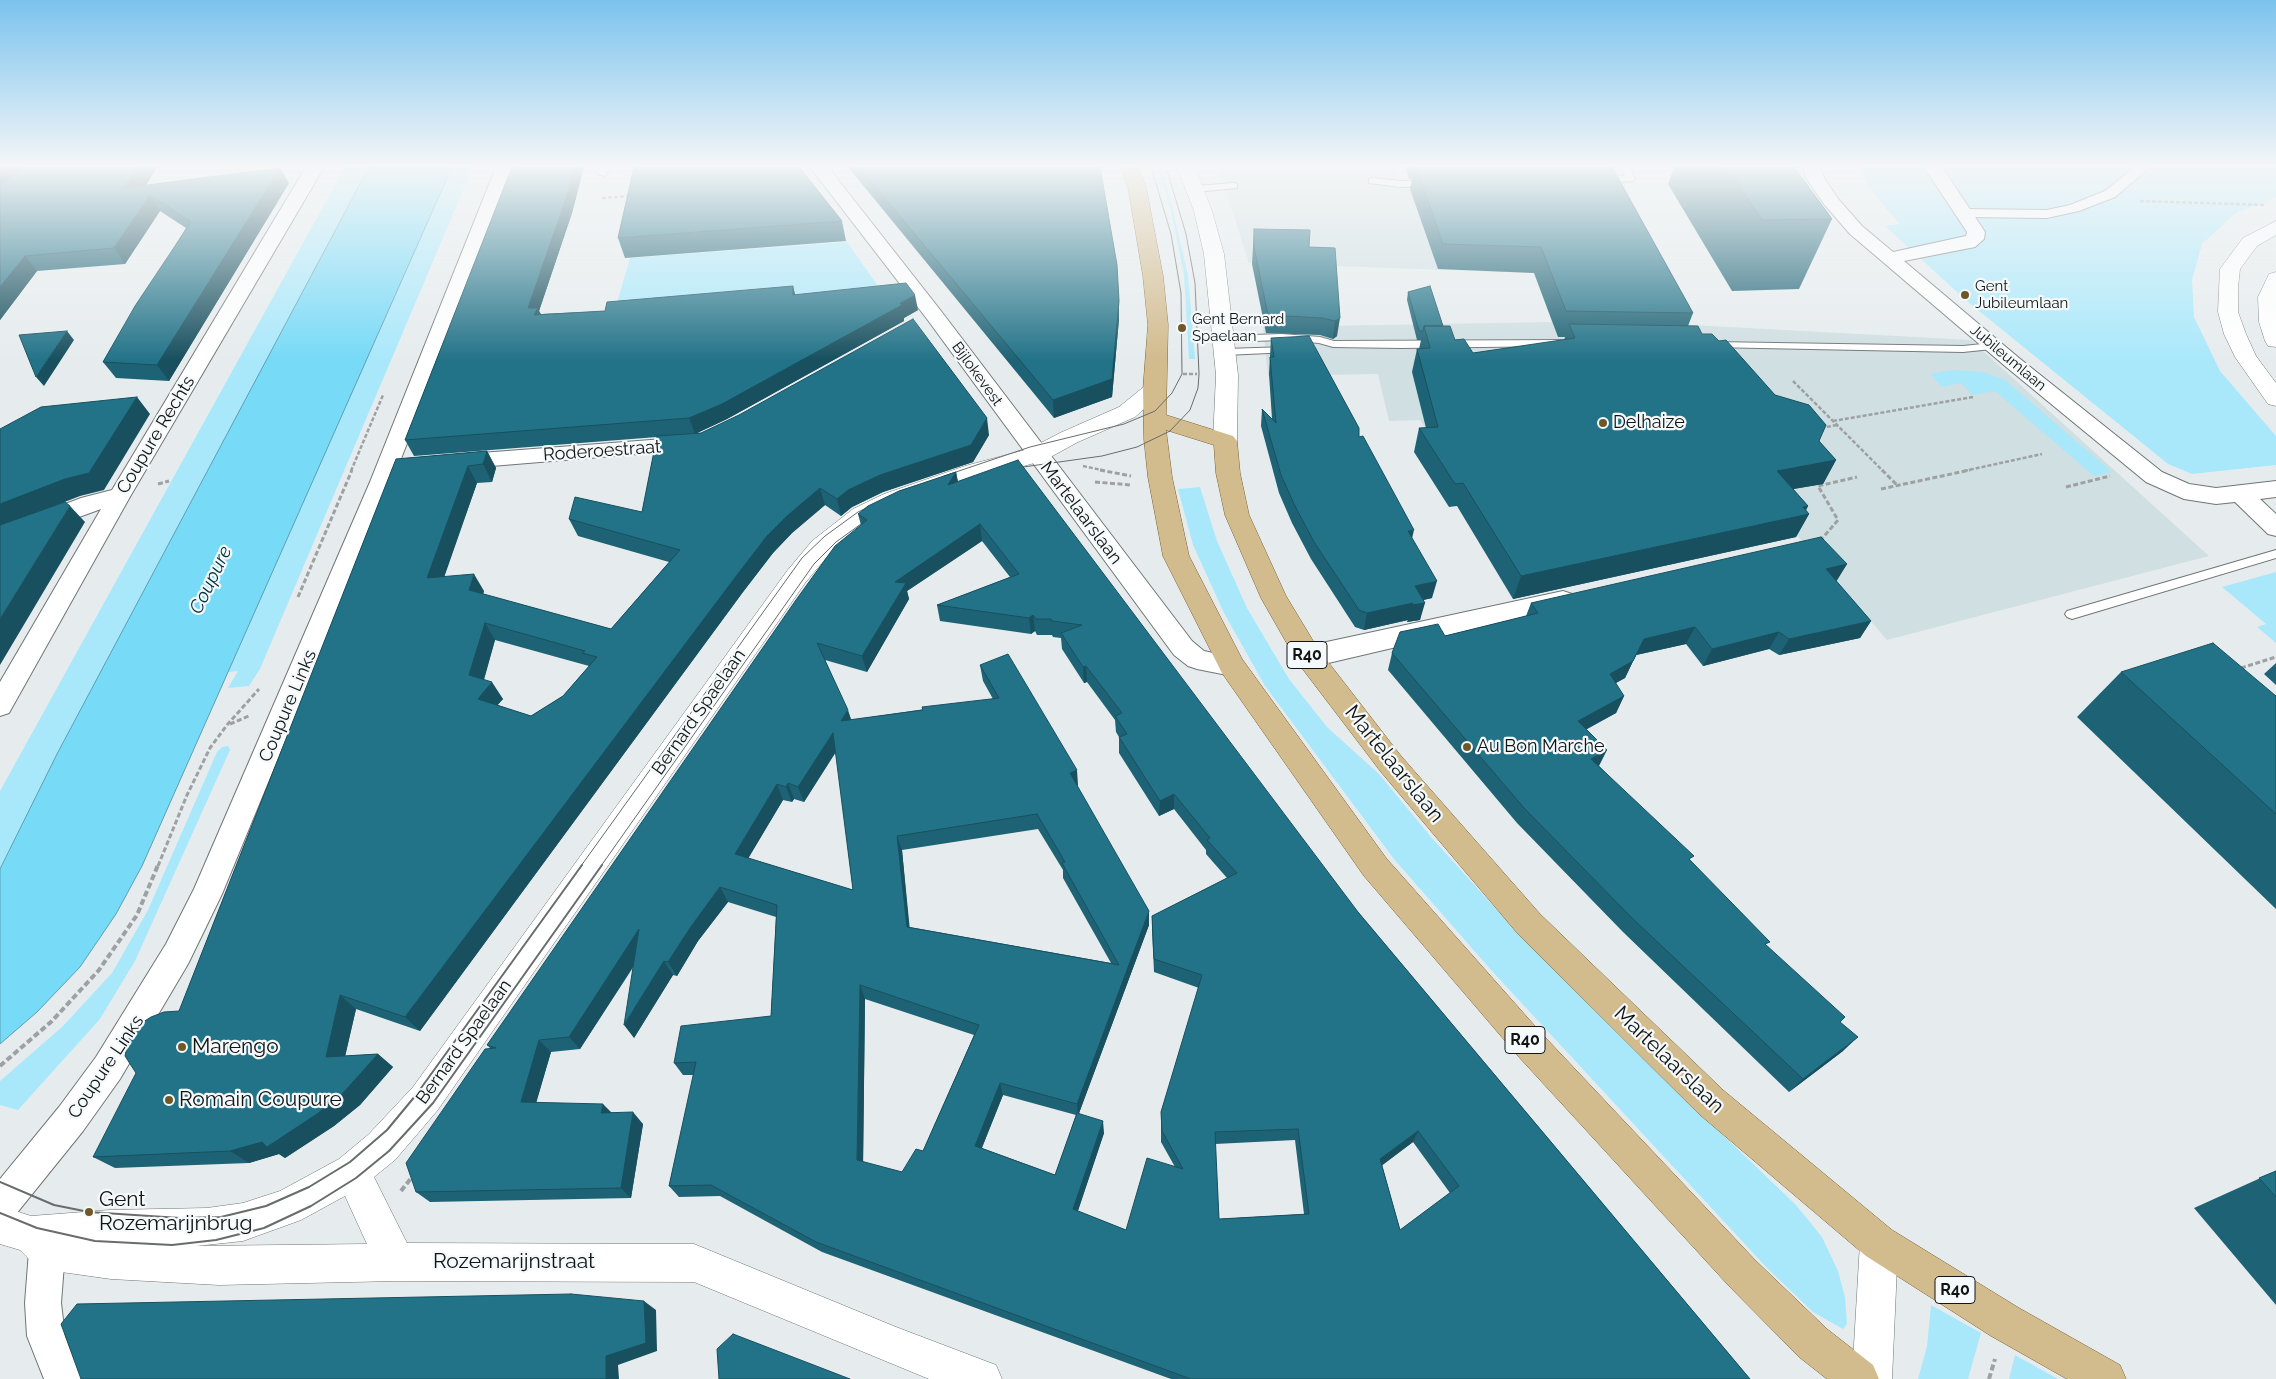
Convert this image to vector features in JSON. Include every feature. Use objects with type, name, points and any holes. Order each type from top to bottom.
[{"type":"main road","name":"R40","points":[[1145,231],[1153,276],[1158,324],[1154,390],[1155,440],[1160,478],[1176,556],[1232,666],[1375,867],[1530,1045],[1742,1273],[1813,1343],[1859,1379]]},
{"type":"main road","points":[[1156,419],[1226,441]]},
{"type":"main road","name":"Martelaarslaan","points":[[1226,441],[1228,473],[1237,515],[1274,598],[1308,656],[1391,764],[1529,924],[1711,1102],[1879,1243],[2005,1322],[2106,1379]]},
{"type":"street","name":"Coupure Rechts","points":[[0,706],[120,495],[277,231]]},
{"type":"street","name":"Coupure Links","points":[[0,1207],[71,1119],[108,1068],[177,954],[207,894],[308,659],[397,467],[482,231]]},
{"type":"street","name":"Bijlokevest","points":[[864,231],[925,320],[1037,455]]},
{"type":"street","name":"Martelaarslaan","points":[[1207,231],[1214,254],[1225,346],[1227,375],[1226,441]]},
{"type":"street","name":"Jubileumlaan","points":[[1858,231],[1992,346],[2154,477],[2184,491],[2216,496],[2276,489]]},
{"type":"street","points":[[1890,258],[1968,243],[1976,239],[1976,231]]},
{"type":"street","points":[[2268,231],[2250,242],[2230,269],[2228,312],[2235,334],[2246,357],[2276,398]]},
{"type":"street","points":[[2276,278],[2268,297],[2270,322],[2276,341]]},
{"type":"street","name":"Bernard Spaelaan","points":[[26,1237],[110,1229],[207,1227],[243,1222],[288,1207],[352,1172],[382,1147],[425,1099],[796,577],[821,547],[846,526],[893,500],[973,472],[1037,455],[1070,437],[1127,412],[1154,390]]},
{"type":"street","points":[[1127,412],[1156,419]]},
{"type":"street","name":"Roderoestraat","points":[[436,464],[699,443],[707,440]]},
{"type":"street","name":"Martelaarslaan","points":[[1037,455],[1183,648],[1198,659],[1232,666]]},
{"type":"street","points":[[2240,492],[2276,528]]},
{"type":"street","points":[[0,538],[89,504],[120,495]]},
{"type":"street","points":[[1308,656],[1324,654],[1588,594]]},
{"type":"street","points":[[352,1172],[396,1262]]},
{"type":"street","points":[[26,1237],[43,1303],[46,1336],[63,1379]]},
{"type":"street","name":"Rozemarijnstraat","points":[[26,1237],[111,1260],[219,1266],[396,1262],[694,1263],[896,1347],[982,1379]]},
{"type":"street","points":[[1872,1379],[1879,1243]]},
{"type":"lane","points":[[1225,346],[1325,348],[1333,344],[1574,343]]},
{"type":"lane","points":[[1703,345],[1963,349],[1992,346]]},
{"type":"lane","points":[[2072,614],[2276,554]]},
{"type":"path","points":[[1793,380],[1898,486]]},
{"type":"path","points":[[295,605],[386,388]]},
{"type":"path","points":[[1833,421],[1973,397]]},
{"type":"path","points":[[1814,430],[1838,425]]},
{"type":"path","points":[[1881,489],[2042,454]]},
{"type":"path","points":[[1037,455],[1138,477]]},
{"type":"path","points":[[2066,487],[2142,468]]},
{"type":"path","points":[[1820,542],[1838,520],[1818,486],[1857,477]]},
{"type":"path","points":[[1060,486],[1079,478],[1102,484],[1127,486],[1133,484]]},
{"type":"path","points":[[2240,668],[2276,657]]},
{"type":"path","points":[[0,1066],[52,1020],[99,970],[137,915],[170,841],[187,795],[210,748],[227,725]]},
{"type":"shaded area","points":[[309,231],[335,231],[57,754],[0,868],[0,791]]},
{"type":"shaded area","points":[[423,231],[446,231],[260,669],[249,686],[228,688],[238,671],[228,672]]},
{"type":"shaded area","points":[[1175,231],[1178,231],[1188,275],[1195,359],[1189,359],[1184,275]]},
{"type":"shaded area","points":[[1239,231],[1626,231],[1674,324],[1971,340],[2209,556],[1887,640],[1745,475],[1490,528],[1420,420],[1389,421],[1378,374],[1268,376],[1263,327],[1552,322],[1534,273],[1249,263]]},
{"type":"shaded area","points":[[1891,231],[2216,231],[2202,244],[2192,280],[2194,317],[2220,371],[2276,436],[2276,465],[2192,474],[2168,464],[1968,302]]},
{"type":"shaded area","points":[[847,242],[883,293],[613,317],[630,258]]},
{"type":"shaded area","points":[[1954,370],[1983,372],[2005,380],[2112,472],[2094,476],[1995,391],[1973,395],[1961,383],[1942,387],[1930,374]]},
{"type":"shaded area","points":[[1200,487],[1217,541],[1247,608],[1289,679],[1327,727],[1379,774],[1431,837],[1525,941],[1628,1044],[1796,1205],[1822,1237],[1838,1271],[1845,1297],[1847,1324],[1843,1329],[1813,1312],[1767,1268],[1491,970],[1394,859],[1265,686],[1224,613],[1193,545],[1178,489]]},
{"type":"shaded area","points":[[2276,572],[2276,643],[2257,627],[2266,624],[2222,587]]},
{"type":"shaded area","points":[[228,746],[230,750],[135,961],[100,1019],[18,1110],[0,1105],[0,1081],[63,1026],[112,973],[148,910],[217,752],[222,747]]},
{"type":"shaded area","points":[[1931,1305],[1981,1333],[1968,1379],[1918,1379],[1927,1346]]},
{"type":"shaded area","points":[[2015,1355],[2058,1379],[2009,1379]]},
{"type":"water","name":"Coupure","points":[[335,231],[423,231],[142,866],[116,914],[80,967],[37,1012],[0,1044],[0,869],[57,754]]},
{"type":"building","points":[[0,231],[125,231],[114,248],[25,256],[0,287]]},
{"type":"building","points":[[185,231],[240,231],[157,365],[103,362],[135,306]]},
{"type":"building","points":[[487,231],[554,231],[528,308],[538,308],[534,315],[605,311],[607,302],[793,286],[793,295],[906,283],[915,295],[900,303],[902,305],[722,404],[689,418],[405,440]]},
{"type":"building","points":[[619,231],[706,231],[618,238]]},
{"type":"building","points":[[913,231],[1111,231],[1117,265],[1119,301],[1112,379],[1053,400]]},
{"type":"building","points":[[1254,231],[1310,231],[1309,247],[1335,248],[1340,318],[1335,321],[1322,318],[1268,315],[1254,247]]},
{"type":"building","points":[[1439,231],[1648,231],[1693,313],[1566,311],[1541,247],[1443,244]]},
{"type":"building","points":[[1430,286],[1443,326],[1424,326],[1423,331],[1419,331],[1408,292]]},
{"type":"building","points":[[913,319],[987,418],[971,445],[880,475],[848,490],[837,499],[820,488],[767,536],[405,1017],[340,995],[326,1057],[378,1054],[344,1092],[317,1114],[267,1147],[262,1142],[230,1151],[93,1157],[136,1073],[125,1056],[128,1040],[140,1024],[151,1017],[164,1012],[179,1011],[396,459],[487,451],[483,464],[468,466],[427,578],[474,574],[469,590],[611,629],[680,550],[569,519],[575,497],[642,512],[657,436],[701,433],[739,415]],"holes":[[[485,623],[585,651],[582,653],[597,657],[563,696],[531,716],[478,699],[492,682],[469,675]]]},
{"type":"building","points":[[1569,324],[1698,326],[1702,334],[1712,334],[1719,341],[1726,340],[1775,395],[1809,405],[1826,425],[1819,441],[1836,460],[1777,471],[1808,506],[1803,507],[1809,514],[1521,576],[1463,483],[1455,484],[1419,428],[1438,427],[1417,349],[1430,348],[1424,326],[1450,326],[1455,340],[1464,339],[1473,353],[1575,338]]},
{"type":"building","points":[[67,331],[36,377],[19,335]]},
{"type":"building","points":[[1309,336],[1359,428],[1359,437],[1363,436],[1414,530],[1408,531],[1437,581],[1415,586],[1425,603],[1412,605],[1413,603],[1367,613],[1359,610],[1314,542],[1281,475],[1262,409],[1276,423],[1270,357],[1274,357],[1271,338]]},
{"type":"building","points":[[137,397],[89,473],[65,479],[0,504],[0,429],[41,407]]},
{"type":"building","points":[[1018,460],[1358,912],[1750,1379],[1191,1379],[816,1242],[711,1185],[669,1186],[696,1062],[674,1063],[681,1026],[771,1016],[777,905],[720,887],[668,962],[664,961],[624,1025],[639,929],[569,1037],[539,1040],[521,1102],[603,1104],[601,1113],[633,1112],[621,1188],[416,1192],[406,1163],[485,1049],[496,1048],[487,1045],[796,600],[835,546],[867,520],[858,514],[868,506],[899,491],[956,472],[948,485]],"holes":[[[980,524],[1019,574],[937,605],[1029,618],[1033,615],[1036,619],[1051,619],[1052,621],[1082,625],[1061,633],[1083,667],[1086,666],[1122,713],[1115,716],[1127,734],[1119,737],[1160,801],[1174,794],[1210,838],[1207,840],[1237,873],[1152,916],[1154,959],[1202,975],[1161,1112],[1162,1131],[1183,1169],[1147,1158],[1126,1230],[1073,1209],[1103,1121],[1077,1113],[1055,1175],[975,1146],[1000,1083],[1077,1104],[1149,911],[1070,773],[1077,770],[1008,654],[980,665],[999,698],[922,707],[923,710],[841,721],[848,710],[817,643],[862,656],[906,583],[895,582]],[[833,733],[853,890],[735,854],[777,784],[786,787],[788,783],[798,787]],[[1037,814],[1065,862],[1062,863],[1119,965],[907,927],[897,836]],[[860,985],[979,1025],[923,1151],[916,1149],[902,1172],[857,1160]],[[1298,1129],[1309,1214],[1219,1219],[1215,1132]],[[1418,1131],[1459,1186],[1400,1230],[1380,1159]]]},
{"type":"building","points":[[65,502],[70,506],[0,619],[0,525]]},
{"type":"building","points":[[1821,537],[1847,564],[1826,569],[1871,621],[1789,639],[1779,632],[1712,649],[1695,627],[1644,639],[1633,661],[1610,674],[1624,696],[1578,721],[1607,750],[1591,759],[1694,856],[1689,859],[1770,942],[1765,944],[1845,1017],[1840,1022],[1858,1037],[1803,1079],[1632,918],[1524,808],[1392,653],[1400,632],[1438,624],[1445,636],[1538,613],[1531,603]]},
{"type":"building","points":[[2213,643],[2276,696],[2276,814],[2121,672]]},
{"type":"building","points":[[2276,1171],[2276,1197],[2259,1178]]},
{"type":"building","points":[[571,1294],[644,1301],[646,1343],[606,1356],[606,1379],[81,1379],[61,1324],[77,1304]]},
{"type":"building","points":[[733,1334],[850,1379],[719,1379],[717,1349]]},
{"type":"tram line","points":[[944,476],[1030,447],[1124,424],[1155,411],[1172,393],[1182,374],[1181,293],[1170,231]]},
{"type":"tram line","points":[[1009,469],[1102,456],[1137,447],[1170,431],[1190,410],[1198,388],[1199,374],[1195,283],[1185,231]]},
{"type":"tram line","points":[[581,866],[802,558],[825,536],[858,512],[906,489]]},
{"type":"tram line","points":[[601,866],[814,564],[836,542],[872,516]]},
{"type":"tram line","points":[[0,1182],[54,1205],[89,1212],[180,1218],[221,1217],[266,1206],[309,1187],[350,1162],[387,1130],[416,1095],[582,865]]},
{"type":"tram line","points":[[0,1213],[37,1228],[95,1241],[172,1245],[216,1240],[264,1228],[311,1206],[356,1178],[389,1151],[433,1103],[602,865]]},
{"type":"place","name":"Gent Jubileumlaan","points":[[1965,295]]},
{"type":"place","name":"Gent Bernard Spaelaan","points":[[1182,328]]},
{"type":"place","name":"Delhaize","points":[[1603,423]]},
{"type":"place","name":"Au Bon Marche","points":[[1467,747]]},
{"type":"place","name":"Marengo","points":[[182,1047]]},
{"type":"place","name":"Romain Coupure","points":[[169,1100]]},
{"type":"place","name":"Gent Rozemarijnbrug","points":[[89,1212]]}]
